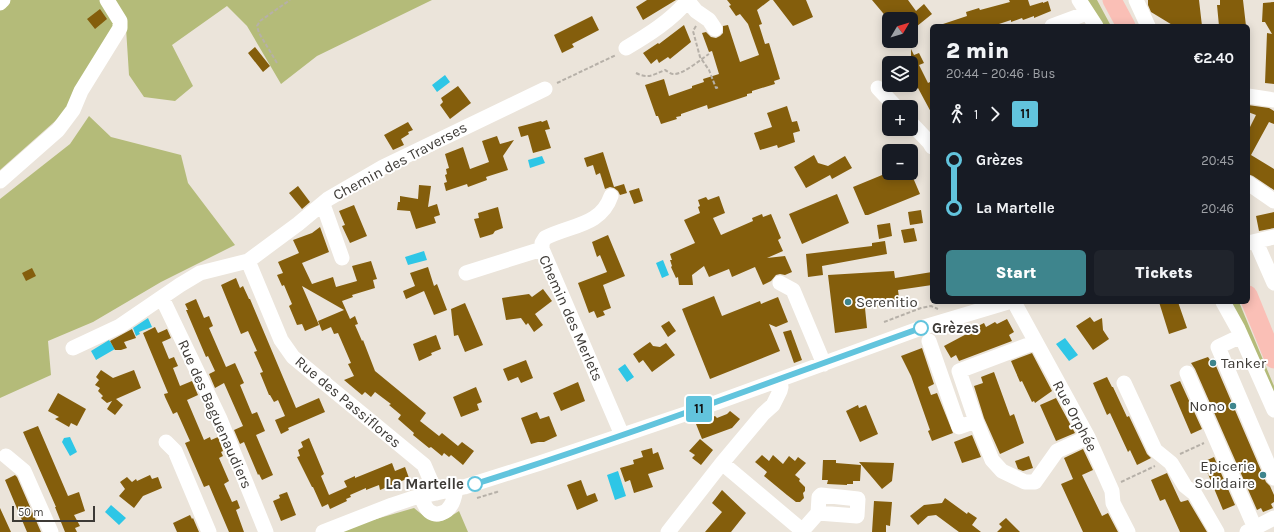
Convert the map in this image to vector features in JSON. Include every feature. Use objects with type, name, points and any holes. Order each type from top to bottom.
[{"type":"main road","points":[[1112,0],[1125,24]]},
{"type":"main road","points":[[1250,300],[1274,359]]},
{"type":"street","points":[[0,3],[3,0]]},
{"type":"street","points":[[0,181],[58,130],[73,110],[81,91],[120,28],[120,21],[106,0]]},
{"type":"street","points":[[1079,0],[1095,24]]},
{"type":"street","points":[[1136,0],[1147,24]]},
{"type":"street","points":[[626,48],[663,23],[688,1],[696,11],[709,20],[715,29]]},
{"type":"street","points":[[1057,24],[1087,13]]},
{"type":"street","name":"Chemin des Traverses","points":[[72,348],[120,326],[200,273],[248,261],[293,228],[334,194],[383,167],[545,88]]},
{"type":"street","points":[[878,88],[889,100]]},
{"type":"street","points":[[1250,96],[1274,100]]},
{"type":"street","points":[[918,130],[930,144]]},
{"type":"street","points":[[1250,184],[1274,201]]},
{"type":"street","points":[[542,249],[542,243],[545,238],[591,220],[602,213],[611,196]]},
{"type":"street","points":[[321,205],[326,210],[342,258]]},
{"type":"street","points":[[1274,237],[1252,242],[1274,283]]},
{"type":"street","name":"Chemin des Merlets","points":[[466,273],[542,249],[622,435]]},
{"type":"street","name":"Rue des Passiflores","points":[[248,261],[281,340],[293,357],[424,464],[428,495],[425,507],[429,512],[439,514],[446,511],[451,505],[456,489]]},
{"type":"street","points":[[780,283],[793,290],[824,364]]},
{"type":"street","name":"Rue des Baguenaudiers","points":[[162,298],[220,419],[266,532]]},
{"type":"street","points":[[323,532],[392,505],[456,489],[540,463],[685,414],[824,364],[852,346],[961,308],[992,304]]},
{"type":"street","name":"Rue Orphée","points":[[1015,304],[1088,437],[1112,491],[1113,503],[1128,532]]},
{"type":"street","points":[[1224,304],[1241,336],[1274,410]]},
{"type":"street","points":[[1241,336],[1218,347],[1274,478]]},
{"type":"street","points":[[929,341],[959,427],[976,421]]},
{"type":"street","points":[[941,377],[959,372],[1036,342]]},
{"type":"street","points":[[959,372],[976,421],[992,460],[1002,471],[1025,482],[1035,482],[1057,451],[1088,437]]},
{"type":"street","points":[[1187,373],[1251,530],[1274,518]]},
{"type":"street","points":[[668,532],[722,463],[773,405],[781,387],[778,380]]},
{"type":"street","points":[[1124,383],[1155,450],[1171,463],[1185,486],[1195,494],[1217,532]]},
{"type":"street","points":[[760,386],[766,397],[764,414]]},
{"type":"street","points":[[166,442],[175,451],[210,532]]},
{"type":"street","points":[[6,456],[24,471],[51,532]]},
{"type":"street","points":[[722,463],[803,531],[818,513]]},
{"type":"path","points":[[278,63],[258,33],[257,26],[260,21],[290,0]]},
{"type":"path","points":[[704,16],[693,31],[701,60],[709,70],[716,88],[719,87]]},
{"type":"path","points":[[545,88],[617,54],[626,48]]},
{"type":"path","points":[[636,73],[644,77],[652,76],[664,70],[674,74],[682,72],[692,67],[709,54]]},
{"type":"path","points":[[884,322],[921,308],[931,306],[940,310]]},
{"type":"green space","points":[[0,0],[432,0],[317,56],[281,84],[247,26],[227,6],[172,45],[193,86],[175,101],[144,97],[129,75],[126,28],[79,100],[0,170]]},
{"type":"green space","points":[[1086,0],[1097,0],[1110,24],[1101,24]]},
{"type":"green space","points":[[89,116],[111,137],[181,155],[188,183],[235,245],[161,282],[93,322],[48,341],[51,375],[0,398],[0,199],[70,144]]},
{"type":"green space","points":[[1232,304],[1240,304],[1274,386],[1274,397]]},
{"type":"green space","points":[[414,508],[427,518],[436,522],[459,511],[468,532],[340,532],[359,524]]},
{"type":"water","points":[[445,75],[450,82],[437,92],[432,85]]},
{"type":"water","points":[[542,156],[545,163],[530,168],[528,160]]},
{"type":"water","points":[[424,251],[427,260],[408,265],[405,257]]},
{"type":"water","points":[[663,260],[669,275],[662,278],[656,263]]},
{"type":"water","points":[[148,318],[152,327],[139,332],[140,334],[136,336],[133,328]]},
{"type":"water","points":[[1065,338],[1078,355],[1069,361],[1056,344]]},
{"type":"water","points":[[109,340],[115,349],[96,360],[91,351]]},
{"type":"water","points":[[625,364],[634,377],[627,382],[618,369]]},
{"type":"water","points":[[70,437],[77,452],[70,456],[62,442],[64,438]]},
{"type":"water","points":[[618,471],[626,496],[615,500],[607,475]]},
{"type":"water","points":[[111,505],[126,518],[119,525],[105,512]]},
{"type":"building","points":[[647,0],[676,0],[643,20],[636,7]]},
{"type":"building","points":[[727,0],[770,0],[757,10],[762,24],[759,25],[765,44],[769,43],[780,79],[774,81],[775,84],[752,91],[752,93],[747,94],[747,96],[708,109],[707,105],[681,114],[681,116],[676,117],[677,119],[661,124],[658,116],[656,116],[645,85],[664,79],[669,96],[692,88],[692,86],[704,82],[703,79],[719,74],[712,51],[709,52],[702,33],[706,32],[711,37],[716,38],[723,33],[723,26],[728,25],[740,62],[759,55],[748,24],[740,14],[736,16]]},
{"type":"building","points":[[773,0],[806,0],[813,17],[793,26]]},
{"type":"building","points":[[872,0],[908,0],[916,11],[924,4],[932,14],[918,25],[918,12],[882,12]]},
{"type":"building","points":[[1009,0],[1028,0],[1030,6],[1048,1],[1051,11],[1034,18],[1034,16],[1023,20],[1022,18],[999,24],[943,24],[967,16],[966,12],[1010,2]]},
{"type":"building","points":[[1148,0],[1199,0],[1202,24],[1171,24],[1151,12],[1148,5]]},
{"type":"building","points":[[1220,0],[1243,0],[1246,24],[1219,24],[1217,5],[1220,5]]},
{"type":"building","points":[[1274,2],[1274,84],[1265,83],[1267,33],[1272,34],[1265,22],[1262,22],[1263,3]]},
{"type":"building","points":[[100,9],[107,19],[95,29],[87,19]]},
{"type":"building","points":[[592,16],[599,30],[572,44],[574,47],[562,53],[554,35]]},
{"type":"building","points":[[684,25],[691,42],[670,59],[668,57],[659,63],[657,59],[651,64],[643,53],[658,43],[659,44]]},
{"type":"building","points":[[255,47],[270,66],[263,72],[248,53]]},
{"type":"building","points":[[911,49],[914,55],[919,53],[924,63],[919,65],[928,83],[930,82],[930,110],[918,88],[918,56],[911,56]]},
{"type":"building","points":[[458,86],[471,103],[450,119],[440,105],[443,102],[441,98]]},
{"type":"building","points":[[1250,105],[1269,108],[1274,111],[1274,124],[1269,122],[1251,155],[1274,169],[1274,190],[1250,175],[1250,127],[1256,115],[1250,113]]},
{"type":"building","points":[[787,106],[792,122],[797,121],[800,131],[793,133],[795,142],[778,148],[777,145],[760,150],[754,133],[772,127],[767,113]]},
{"type":"building","points":[[547,120],[550,129],[545,130],[551,148],[533,153],[528,135],[521,137],[518,127]]},
{"type":"building","points":[[408,122],[413,130],[408,132],[409,134],[401,139],[404,145],[393,150],[384,135]]},
{"type":"building","points":[[497,136],[500,144],[514,140],[503,156],[508,170],[486,177],[487,180],[468,187],[467,184],[446,191],[444,183],[447,182],[445,175],[447,174],[446,169],[449,168],[445,154],[463,147],[470,169],[489,162],[482,141]]},
{"type":"building","points":[[603,152],[614,187],[624,184],[627,193],[620,195],[614,188],[610,187],[605,189],[600,173],[596,175],[593,165],[587,167],[584,158]]},
{"type":"building","points":[[814,155],[818,163],[828,166],[845,156],[852,168],[832,179],[830,175],[806,188],[794,167]]},
{"type":"building","points":[[882,175],[882,180],[914,180],[920,194],[865,215],[853,187]]},
{"type":"building","points":[[419,185],[431,186],[428,207],[437,204],[440,215],[434,217],[436,223],[416,229],[410,211],[397,210],[398,202],[400,202],[400,196],[418,199]]},
{"type":"building","points":[[298,186],[310,202],[302,209],[289,193]]},
{"type":"building","points":[[639,188],[643,201],[634,204],[629,191]]},
{"type":"building","points":[[837,194],[849,223],[802,244],[789,214]]},
{"type":"building","points":[[719,196],[725,213],[713,218],[721,235],[753,221],[752,218],[762,214],[763,217],[771,214],[781,238],[778,240],[783,251],[767,258],[785,256],[792,272],[785,275],[776,275],[771,281],[763,285],[755,267],[732,277],[729,269],[709,277],[704,266],[692,275],[693,285],[679,285],[678,277],[676,278],[671,267],[670,260],[672,260],[670,254],[695,243],[684,220],[700,213],[698,200],[706,197],[708,200]]},
{"type":"building","points":[[354,205],[367,236],[350,243],[342,226],[345,225],[339,211]]},
{"type":"building","points":[[498,207],[503,228],[495,231],[493,234],[480,238],[474,219],[479,218],[478,213]]},
{"type":"building","points":[[921,210],[923,223],[910,225],[908,212]]},
{"type":"building","points":[[1274,212],[1274,228],[1259,231],[1256,216]]},
{"type":"building","points":[[890,223],[892,236],[879,239],[877,225]]},
{"type":"building","points":[[320,227],[329,252],[302,263],[312,284],[333,277],[336,287],[357,281],[352,266],[371,261],[377,279],[373,280],[375,288],[352,295],[353,297],[342,301],[350,319],[355,316],[358,324],[355,325],[362,341],[363,340],[375,371],[426,413],[420,421],[439,436],[442,433],[458,446],[462,442],[474,451],[463,465],[451,455],[449,457],[444,453],[442,456],[413,435],[414,433],[398,419],[401,415],[389,405],[391,404],[375,392],[371,397],[365,392],[362,395],[344,380],[354,376],[348,364],[351,363],[338,333],[334,334],[331,327],[322,331],[318,321],[344,310],[302,286],[319,325],[305,331],[302,324],[297,325],[289,306],[292,304],[284,285],[282,286],[277,275],[283,273],[278,262],[299,253],[293,240],[312,233]]},
{"type":"building","points":[[914,228],[917,241],[904,243],[901,230]]},
{"type":"building","points":[[608,235],[625,276],[603,285],[611,308],[603,311],[605,315],[597,318],[594,311],[589,313],[578,283],[607,272],[600,255],[597,257],[592,242]]},
{"type":"building","points":[[885,241],[887,254],[822,266],[823,275],[808,277],[806,254],[872,246],[872,243]]},
{"type":"building","points":[[428,267],[434,286],[437,284],[447,310],[434,315],[424,291],[406,299],[403,291],[415,286],[410,273]]},
{"type":"building","points":[[32,268],[36,276],[26,281],[22,273]]},
{"type":"building","points":[[894,271],[895,278],[930,272],[930,285],[898,290],[899,298],[896,298],[897,306],[865,308],[867,328],[835,333],[828,275]]},
{"type":"building","points":[[236,278],[240,288],[243,286],[250,299],[296,408],[319,398],[325,412],[288,428],[289,430],[281,434],[275,420],[285,416],[278,400],[274,402],[269,395],[260,373],[263,372],[254,352],[257,351],[248,331],[241,334],[221,285]]},
{"type":"building","points":[[543,289],[552,301],[535,314],[543,325],[534,332],[528,323],[526,325],[521,318],[506,320],[502,298],[529,294],[532,297]]},
{"type":"building","points":[[714,296],[722,316],[760,301],[761,304],[778,297],[788,322],[776,327],[769,324],[780,351],[710,379],[682,309]]},
{"type":"building","points":[[196,299],[204,318],[209,316],[213,326],[209,328],[226,367],[235,363],[244,383],[240,385],[252,414],[257,412],[265,431],[256,435],[273,475],[262,480],[259,474],[258,475],[244,442],[240,444],[234,430],[243,426],[224,383],[215,388],[209,374],[215,371],[208,356],[206,357],[186,310],[188,310],[185,304]]},
{"type":"building","points":[[465,303],[483,345],[465,352],[458,335],[454,336],[451,309]]},
{"type":"building","points":[[1160,304],[1179,304],[1187,328],[1169,334]]},
{"type":"building","points":[[1090,317],[1094,322],[1102,318],[1103,330],[1109,339],[1093,350],[1076,326]]},
{"type":"building","points":[[1007,319],[1014,332],[1009,335],[1012,341],[959,361],[956,355],[951,358],[944,346],[984,323],[986,327],[995,322],[997,324]]},
{"type":"building","points":[[669,321],[676,331],[668,337],[661,326]]},
{"type":"building","points":[[155,327],[158,333],[167,329],[171,338],[162,342],[169,359],[174,357],[178,366],[173,368],[180,386],[192,381],[198,395],[187,400],[204,440],[210,437],[211,440],[218,437],[223,451],[221,452],[223,456],[219,458],[229,481],[224,484],[232,502],[237,500],[240,508],[236,510],[244,532],[229,532],[209,485],[204,487],[185,443],[190,441],[177,412],[173,414],[165,397],[164,394],[168,393],[143,333]]},
{"type":"building","points":[[132,329],[136,338],[124,342],[127,348],[115,350],[110,341]]},
{"type":"building","points":[[791,330],[802,360],[794,363],[783,332]]},
{"type":"building","points":[[436,335],[441,349],[431,353],[432,355],[419,361],[413,344]]},
{"type":"building","points":[[650,342],[653,346],[660,347],[666,343],[675,355],[652,372],[643,360],[639,363],[633,354]]},
{"type":"building","points":[[922,348],[934,384],[928,387],[931,395],[937,393],[953,433],[932,441],[928,431],[930,430],[911,376],[901,356]]},
{"type":"building","points":[[1032,353],[1052,391],[1035,403],[1034,401],[1032,402],[1022,381],[1020,382],[1011,361]]},
{"type":"building","points":[[1208,357],[1210,360],[1213,359],[1266,482],[1270,486],[1274,495],[1274,502],[1271,504],[1273,508],[1263,512],[1261,508],[1257,510],[1191,363]]},
{"type":"building","points":[[526,360],[533,378],[521,383],[518,377],[508,381],[503,369]]},
{"type":"building","points":[[101,370],[113,378],[134,370],[141,388],[116,399],[123,405],[115,415],[107,409],[112,401],[107,403],[101,398],[103,396],[98,391],[100,388],[95,385],[99,380],[96,377]]},
{"type":"building","points":[[994,372],[1010,416],[1014,414],[1024,443],[1000,454],[984,418],[974,386],[983,383],[981,377]]},
{"type":"building","points":[[1107,377],[1127,417],[1129,416],[1147,454],[1151,458],[1137,465],[1130,450],[1128,452],[1110,413],[1107,415],[1093,383]]},
{"type":"building","points":[[1180,381],[1202,429],[1191,434],[1170,385]]},
{"type":"building","points":[[578,382],[585,401],[561,411],[553,393]]},
{"type":"building","points":[[476,387],[482,402],[477,404],[479,410],[461,417],[453,397]]},
{"type":"building","points":[[58,393],[86,409],[77,426],[71,423],[69,427],[55,419],[59,417],[48,411]]},
{"type":"building","points":[[1056,398],[1075,433],[1056,441],[1040,405]]},
{"type":"building","points":[[858,405],[859,408],[866,405],[878,434],[860,442],[846,411]]},
{"type":"building","points":[[730,411],[740,419],[732,428],[702,439],[696,424],[715,416],[717,418],[727,414]]},
{"type":"building","points":[[537,412],[540,419],[549,416],[557,436],[544,442],[531,444],[521,418]]},
{"type":"building","points":[[38,426],[68,496],[79,492],[85,511],[74,515],[80,526],[75,528],[77,532],[65,532],[56,507],[23,432]]},
{"type":"building","points":[[972,435],[981,457],[962,463],[954,442]]},
{"type":"building","points":[[309,438],[324,474],[321,476],[329,495],[347,487],[344,481],[392,463],[395,471],[405,467],[409,478],[380,490],[379,485],[366,490],[366,488],[350,495],[351,497],[346,499],[347,501],[330,509],[328,504],[322,507],[297,457],[300,456],[298,450],[303,447],[301,442]]},
{"type":"building","points":[[700,439],[713,450],[701,465],[692,458],[695,455],[689,451]]},
{"type":"building","points":[[652,448],[653,454],[658,452],[664,469],[648,474],[653,487],[634,493],[630,480],[625,482],[620,468],[634,464],[633,460],[643,457],[641,451]]},
{"type":"building","points":[[1083,449],[1093,470],[1082,475],[1102,516],[1108,513],[1118,532],[1083,532],[1061,484],[1073,479],[1064,458]]},
{"type":"building","points":[[762,455],[769,461],[773,455],[783,464],[789,456],[795,461],[798,457],[806,463],[795,475],[800,479],[799,481],[805,487],[805,491],[803,493],[804,498],[800,502],[796,502],[764,476],[767,472],[755,462]]},
{"type":"building","points":[[1029,456],[1033,468],[1023,471],[1018,469],[1015,461]]},
{"type":"building","points":[[1214,457],[1235,505],[1223,510],[1203,462]]},
{"type":"building","points":[[823,460],[836,460],[836,463],[861,465],[860,481],[853,481],[853,484],[847,485],[827,484],[828,480],[822,480]]},
{"type":"building","points":[[859,462],[894,463],[892,481],[882,489]]},
{"type":"building","points":[[1167,473],[1180,501],[1188,500],[1207,532],[1180,532],[1165,499],[1160,501],[1151,480]]},
{"type":"building","points":[[15,475],[41,532],[27,532],[5,480]]},
{"type":"building","points":[[150,475],[152,479],[158,477],[162,488],[143,496],[134,508],[119,496],[125,489],[120,482],[127,477],[132,482],[136,479],[137,481]]},
{"type":"building","points":[[581,480],[587,496],[595,493],[598,501],[577,510],[567,485]]},
{"type":"building","points":[[722,490],[746,513],[731,532],[705,532],[722,512],[712,503]]},
{"type":"building","points":[[287,492],[296,515],[281,521],[273,501],[280,498],[279,495]]},
{"type":"building","points":[[945,498],[967,514],[968,512],[977,518],[972,525],[981,532],[959,532],[936,515],[928,516],[918,525],[910,516],[924,505],[942,503]]},
{"type":"building","points":[[874,501],[892,502],[890,526],[886,525],[886,532],[872,532]]},
{"type":"building","points":[[0,508],[11,532],[0,532]]},
{"type":"building","points":[[190,515],[192,519],[193,518],[199,532],[177,532],[173,523]]},
{"type":"building","points":[[1006,518],[1020,532],[997,532],[1002,527],[999,524]]},
{"type":"bus line","name":"11","points":[[475,484],[685,414],[921,328]]},
{"type":"place","name":"Serenitio","points":[[848,302]]},
{"type":"place","name":"Grèzes","points":[[921,328]]},
{"type":"place","name":"Tanker","points":[[1213,363]]},
{"type":"place","name":"Nono","points":[[1233,406]]},
{"type":"place","name":"Epicerie Solidaire","points":[[1263,475]]},
{"type":"place","name":"La Martelle","points":[[475,484]]}]
